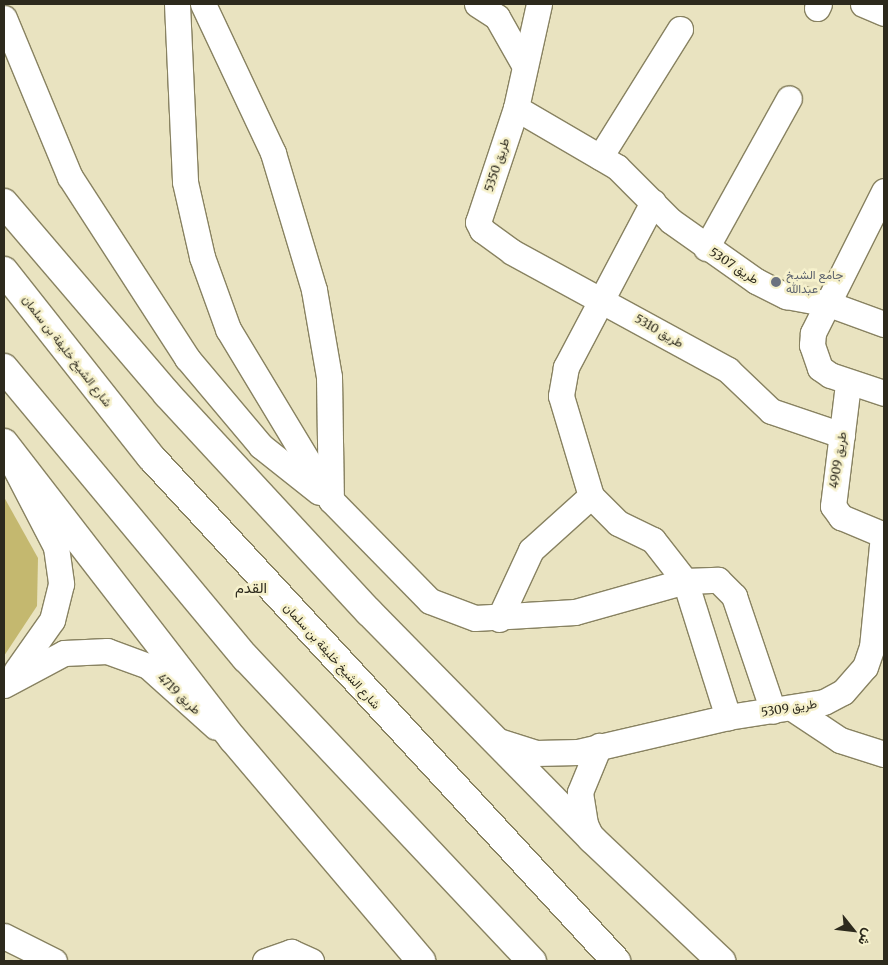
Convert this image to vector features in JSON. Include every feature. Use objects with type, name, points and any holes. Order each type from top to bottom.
[{"type":"highway","points":[[4,203],[167,394],[495,740],[592,839],[720,961]]},
{"type":"highway","name":"شارع الشيخ خليفة بن سلمان","points":[[4,271],[151,457],[616,961]]},
{"type":"highway","points":[[4,368],[246,658],[532,961]]},
{"type":"highway","points":[[6,446],[233,739],[421,961]]},
{"type":"street","points":[[177,4],[185,182],[202,257],[228,328],[331,500]]},
{"type":"street","points":[[203,4],[273,153],[314,290],[329,377],[331,500]]},
{"type":"street","points":[[477,4],[497,17],[523,63]]},
{"type":"street","name":"طريق 5350","points":[[478,222],[516,108],[523,63],[539,4]]},
{"type":"street","points":[[863,4],[884,13]]},
{"type":"street","points":[[4,18],[70,177],[187,358],[261,446],[331,500],[430,601],[451,612],[500,619],[575,612],[685,580],[710,577],[729,588],[783,710],[840,740],[884,754]]},
{"type":"street","points":[[600,157],[680,29]]},
{"type":"street","points":[[706,248],[788,98]]},
{"type":"street","name":"طريق 5307","points":[[516,108],[600,157],[632,179],[653,202],[706,248],[786,296],[829,304],[884,324]]},
{"type":"street","points":[[884,191],[878,220],[813,333],[814,357],[820,368],[848,384],[884,393]]},
{"type":"street","points":[[653,202],[561,381],[561,396],[590,496],[618,523],[653,540],[685,580],[728,718]]},
{"type":"street","name":"طريق 5310","points":[[478,222],[491,239],[602,298],[728,370],[771,411],[842,434]]},
{"type":"street","name":"طريق 4909","points":[[848,384],[833,506],[841,517],[884,535]]},
{"type":"street","name":"طريق 4719","points":[[6,446],[22,488],[56,547],[61,584],[52,620],[6,683]]},
{"type":"street","points":[[500,619],[531,550],[590,496]]},
{"type":"street","name":"طريق 5309","points":[[495,740],[550,754],[599,746],[728,718],[783,710],[843,692],[865,667],[872,648],[884,535]]},
{"type":"street","name":"طريق 4719","points":[[6,683],[64,653],[107,651],[148,666],[233,739]]},
{"type":"street","points":[[592,839],[585,824],[580,792],[599,746]]},
{"type":"street","points":[[4,938],[54,961]]},
{"type":"street","points":[[265,961],[291,952],[311,961]]},
{"type":"shaded area","points":[[4,497],[38,558],[37,606],[4,656]]},
{"type":"place","name":"جامع الشيخ عبدالله","points":[[776,282]]},
{"type":"district","name":"القدم","points":[[251,588]]}]
